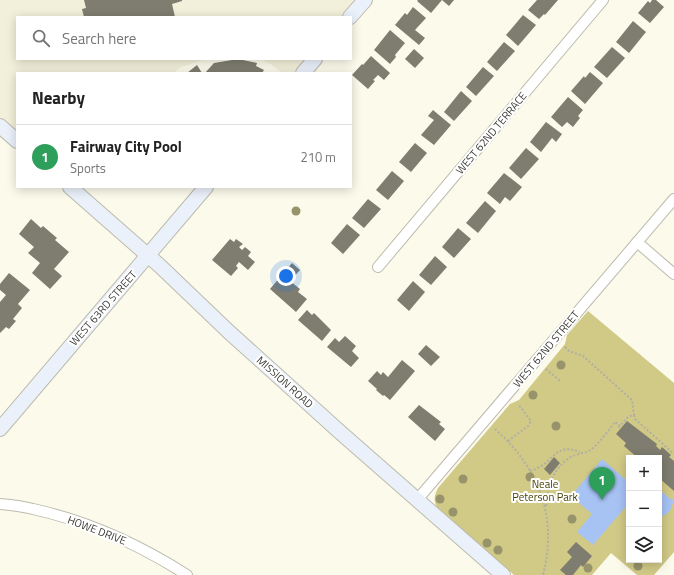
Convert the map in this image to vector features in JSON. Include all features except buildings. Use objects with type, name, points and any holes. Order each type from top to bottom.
[{"type":"main road","points":[[351,16],[365,0]]},
{"type":"main road","points":[[304,72],[314,60]]},
{"type":"main road","points":[[0,126],[16,140]]},
{"type":"main road","name":"MISSION ROAD","points":[[71,188],[149,255],[235,337],[503,575]]},
{"type":"main road","name":"WEST 63RD STREET","points":[[0,429],[205,188]]},
{"type":"street","name":"WEST 62ND TERRACE","points":[[378,267],[603,0]]},
{"type":"street","name":"WEST 62ND STREET","points":[[417,500],[674,198]]},
{"type":"street","points":[[637,242],[674,274]]},
{"type":"street","name":"HOWE DRIVE","points":[[0,504],[32,508],[102,531],[132,543],[165,561],[186,575]]},
{"type":"path","points":[[565,347],[569,351],[581,354],[632,400],[636,419],[674,454]]},
{"type":"path","points":[[546,369],[560,381]]},
{"type":"path","points":[[508,441],[528,426],[531,421],[518,404]]},
{"type":"path","points":[[543,575],[548,535],[546,507],[550,484],[556,470],[566,460],[589,451],[615,422],[619,427],[629,416],[634,415]]},
{"type":"path","points":[[495,429],[520,455],[541,492],[546,507]]},
{"type":"path","points":[[530,471],[543,465],[554,454],[561,450],[570,450],[581,453]]},
{"type":"shaded area","points":[[0,0],[360,0],[347,16],[16,16],[16,60],[203,60],[181,67],[174,72],[16,72],[16,131],[0,117]]},
{"type":"shaded area","points":[[263,60],[310,60],[300,72],[281,72]]},
{"type":"green space","name":"Neale Peterson Park","points":[[588,311],[674,383],[674,552],[654,575],[637,575],[611,553],[592,575],[514,575],[438,509],[435,503],[435,496],[438,488],[510,404],[519,400],[565,344],[567,335]]},
{"type":"water","points":[[602,459],[626,480],[626,506],[593,545],[577,532],[592,514],[571,496]]},
{"type":"water","points":[[662,492],[674,500],[670,511],[662,517]]},
{"type":"place","name":"Fairway City Pool","points":[[602,500]]}]
